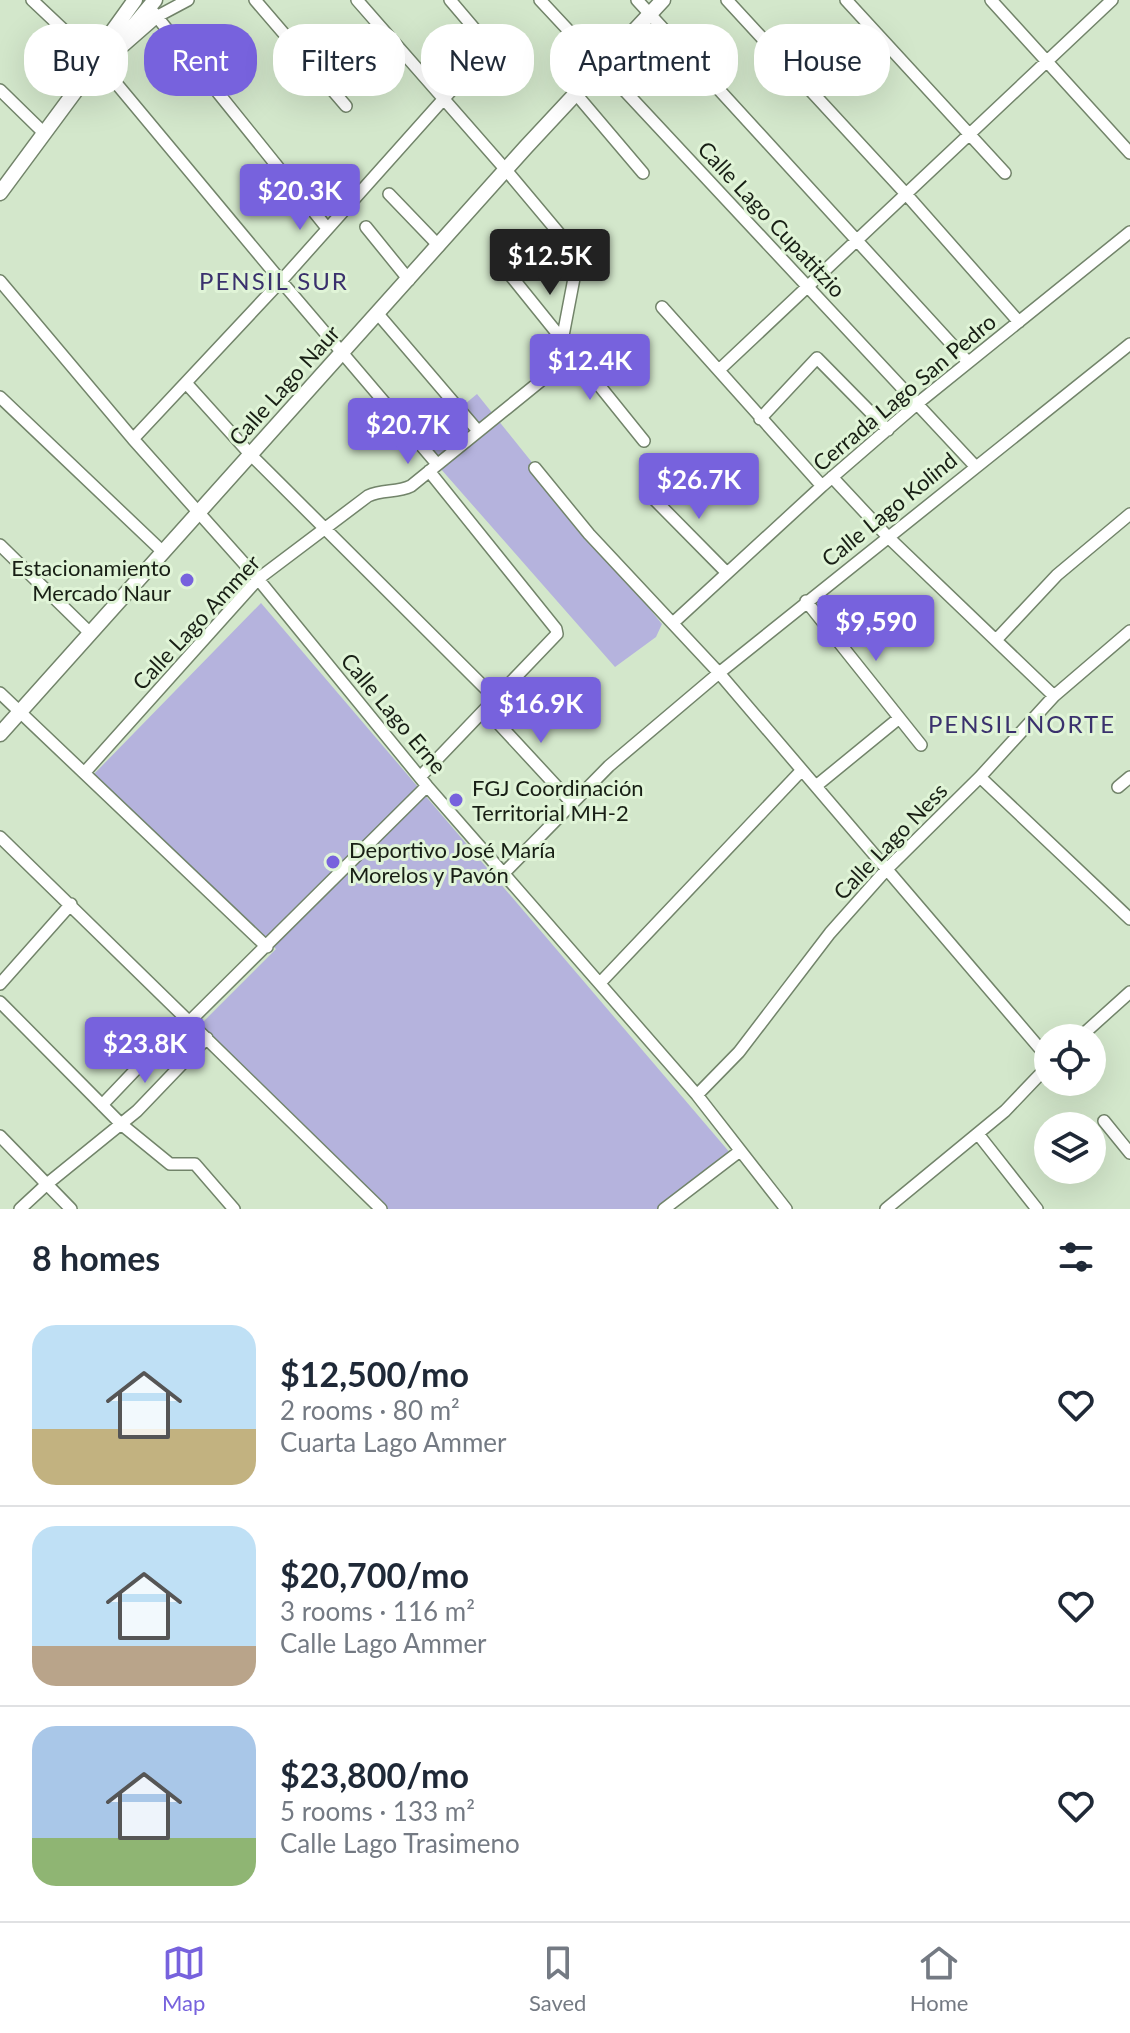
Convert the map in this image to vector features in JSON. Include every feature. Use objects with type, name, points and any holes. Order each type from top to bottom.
[{"type":"street","points":[[32,0],[58,24]]},
{"type":"street","points":[[120,24],[135,0]]},
{"type":"street","points":[[128,33],[154,8],[188,0]]},
{"type":"street","points":[[255,0],[346,106]]},
{"type":"street","points":[[357,0],[506,170]]},
{"type":"street","points":[[133,439],[281,281],[490,47],[450,0]]},
{"type":"street","name":"Calle Lago Cupatitzio","points":[[540,0],[562,24]]},
{"type":"street","points":[[637,0],[968,362]]},
{"type":"street","name":"Calle Lago Naur","points":[[641,24],[663,0]]},
{"type":"street","points":[[727,0],[1019,322]]},
{"type":"street","points":[[846,0],[1005,173]]},
{"type":"street","points":[[991,0],[1130,153]]},
{"type":"street","points":[[1092,0],[1100,10]]},
{"type":"street","points":[[719,370],[1112,0]]},
{"type":"street","points":[[154,8],[327,228]]},
{"type":"street","points":[[0,90],[44,133]]},
{"type":"street","points":[[0,193],[72,96]]},
{"type":"street","points":[[127,96],[342,352],[557,634],[424,782],[267,947],[190,1021]]},
{"type":"street","name":"Calle Lago Naur","points":[[0,734],[574,96]]},
{"type":"street","points":[[578,96],[643,173]]},
{"type":"street","name":"Calle Lago Cupatitzio","points":[[629,96],[975,466]]},
{"type":"street","name":"Calle Lago Ammer","points":[[85,772],[258,579],[324,527],[374,493],[404,489],[551,371],[557,362],[562,341],[575,262],[563,238],[506,170]]},
{"type":"street","points":[[389,194],[439,246]]},
{"type":"street","points":[[366,227],[409,280]]},
{"type":"street","name":"Cerrada Lago San Pedro","points":[[674,622],[918,403],[1130,232]]},
{"type":"street","points":[[511,276],[644,441]]},
{"type":"street","name":"Calle Lago Erne","points":[[0,281],[133,439],[258,579],[424,782],[697,1095],[786,1209]]},
{"type":"street","points":[[662,307],[760,419],[1054,696]]},
{"type":"street","points":[[378,314],[478,431]]},
{"type":"street","name":"Calle Lago Kolind","points":[[503,874],[609,766],[719,673],[1130,344]]},
{"type":"street","points":[[760,419],[817,358],[888,430]]},
{"type":"street","points":[[186,383],[250,454],[496,699]]},
{"type":"street","points":[[0,397],[163,552]]},
{"type":"street","points":[[535,468],[589,534],[719,673],[1034,1042]]},
{"type":"street","points":[[647,492],[727,573]]},
{"type":"street","points":[[996,640],[1057,575],[1130,514]]},
{"type":"street","points":[[0,545],[89,632]]},
{"type":"street","points":[[806,601],[921,745]]},
{"type":"street","name":"Calle Lago Ness","points":[[697,1095],[739,1052],[830,933],[886,870],[980,777],[1054,696],[1130,631]]},
{"type":"street","points":[[0,693],[267,947]]},
{"type":"street","points":[[486,710],[572,803]]},
{"type":"street","points":[[816,786],[898,719]]},
{"type":"street","points":[[600,983],[802,770]]},
{"type":"street","points":[[980,777],[1130,919]]},
{"type":"street","points":[[1118,787],[1130,777]]},
{"type":"street","points":[[0,837],[381,1209]]},
{"type":"street","points":[[0,984],[71,904]]},
{"type":"street","points":[[1095,1024],[1130,992]]},
{"type":"street","points":[[0,1002],[121,1124],[170,1164],[195,1164],[234,1209]]},
{"type":"street","points":[[20,1209],[166,1084],[207,1038]]},
{"type":"street","points":[[102,1105],[163,1041]]},
{"type":"street","points":[[886,1209],[978,1134],[1034,1081]]},
{"type":"street","points":[[1106,1123],[1130,1153]]},
{"type":"street","points":[[978,1134],[1037,1209]]},
{"type":"street","points":[[0,1136],[71,1209]]},
{"type":"street","points":[[664,1209],[740,1151]]},
{"type":"shaded area","points":[[477,394],[662,624],[656,637],[615,667],[418,443]]},
{"type":"shaded area","name":"Deportivo José María Morelos y Pavón","points":[[261,603],[731,1154],[659,1209],[384,1209],[199,1026],[276,949],[93,775]]},
{"type":"place","name":"Estacionamiento Mercado Naur","points":[[187,580]]},
{"type":"place","name":"FGJ Coordinación Territorial MH-2","points":[[456,800]]},
{"type":"place","name":"Deportivo José María Morelos y Pavón","points":[[333,862]]},
{"type":"district","name":"PENSIL SUR","points":[[274,280]]},
{"type":"district","name":"PENSIL NORTE","points":[[1022,723]]}]
